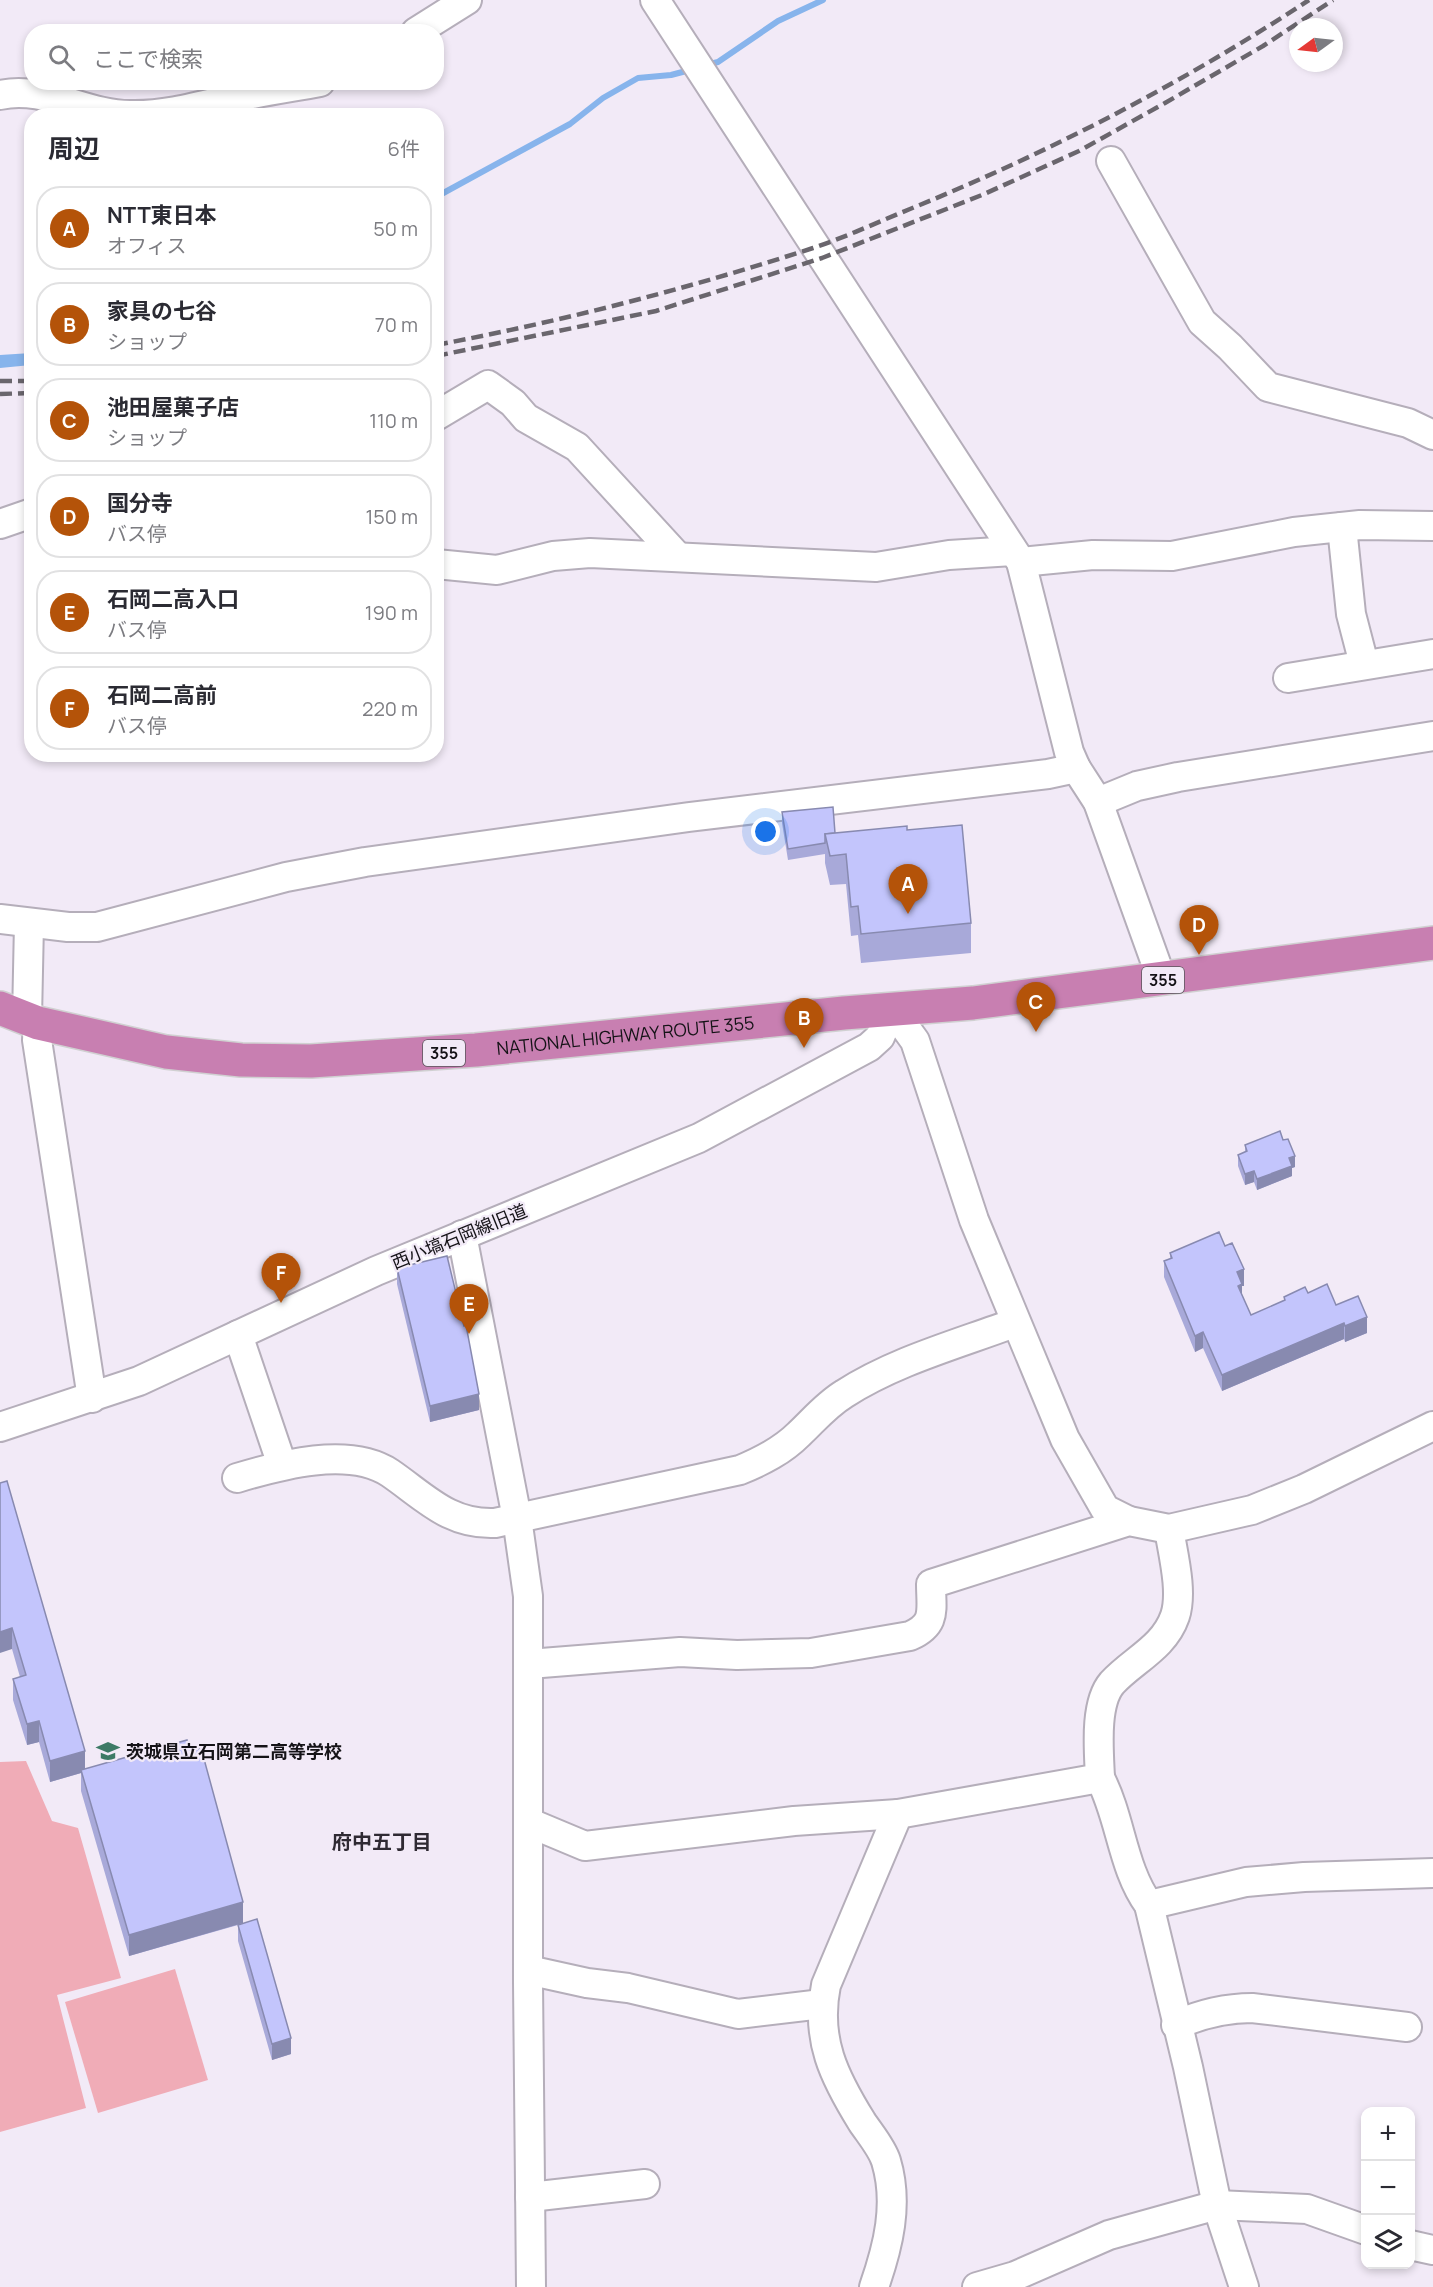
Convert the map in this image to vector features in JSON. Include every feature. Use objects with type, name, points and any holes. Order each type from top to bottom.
[{"type":"highway","name":"NATIONAL HIGHWAY ROUTE 355","points":[[22,1017],[166,1052],[241,1060],[311,1061],[476,1050],[984,1002],[1433,943]]},
{"type":"street","points":[[429,24],[467,0]]},
{"type":"street","points":[[655,0],[1017,557],[1076,768],[1098,802],[1162,980]]},
{"type":"street","points":[[192,108],[281,90]]},
{"type":"street","points":[[0,95],[42,94],[81,108]]},
{"type":"street","points":[[1111,161],[1202,321],[1268,387],[1367,411],[1408,423],[1433,435]]},
{"type":"street","points":[[444,411],[488,385],[513,403],[526,418],[577,447],[677,556]]},
{"type":"street","points":[[0,524],[24,516]]},
{"type":"street","points":[[444,565],[497,570],[553,556],[581,554],[677,556],[876,567],[949,555],[1172,556],[1294,532],[1342,527],[1433,526]]},
{"type":"street","points":[[1342,527],[1351,614],[1364,664]]},
{"type":"street","points":[[1288,678],[1433,654]]},
{"type":"street","points":[[1098,802],[1137,786],[1178,777],[1433,736]]},
{"type":"street","points":[[0,919],[97,927],[286,877],[365,862],[711,814],[1048,774],[1076,768]]},
{"type":"street","points":[[29,923],[22,1017],[37,1040],[92,1398]]},
{"type":"street","points":[[892,1009],[915,1041],[974,1220],[1014,1323],[1065,1439],[1105,1509],[1129,1521],[1169,1529],[1262,1506],[1304,1489],[1433,1426]]},
{"type":"street","name":"西小塙石岡線旧道","points":[[0,1427],[139,1381],[376,1271],[699,1138],[869,1047],[880,1036],[892,1009]]},
{"type":"street","points":[[462,1235],[517,1518],[528,1596],[531,2287]]},
{"type":"street","points":[[237,1478],[282,1465],[333,1461],[366,1464],[388,1472],[444,1514],[463,1521],[495,1523],[740,1470],[769,1457],[798,1435],[815,1416],[833,1402],[871,1378],[1014,1323]]},
{"type":"street","points":[[238,1335],[282,1465]]},
{"type":"street","points":[[530,1664],[680,1652],[737,1655],[811,1653],[910,1636],[925,1630],[931,1617],[931,1584],[1129,1521]]},
{"type":"street","points":[[1169,1529],[1177,1576],[1176,1614],[1166,1636],[1111,1684],[1103,1705],[1097,1736],[1101,1778],[1113,1807],[1135,1882],[1149,1905],[1217,2205],[1244,2287]]},
{"type":"street","points":[[530,1823],[585,1846],[794,1821],[898,1814],[1101,1778]]},
{"type":"street","points":[[874,2287],[887,2251],[891,2223],[890,2180],[885,2158],[829,2061],[822,2004],[826,1985],[898,1814]]},
{"type":"street","points":[[1149,1905],[1246,1882],[1304,1876],[1433,1873]]},
{"type":"street","points":[[528,1970],[587,1983],[628,1988],[738,2014],[822,2004]]},
{"type":"street","points":[[1176,2025],[1197,2016],[1227,2008],[1252,2008],[1407,2027]]},
{"type":"street","points":[[530,2197],[645,2184]]},
{"type":"street","points":[[977,2287],[1014,2276],[1109,2235],[1217,2205],[1307,2209],[1361,2229]]},
{"type":"street","points":[[1415,2246],[1433,2250]]},
{"type":"shaded area","points":[[26,1761],[52,1821],[78,1828],[121,1978],[57,1995],[86,2108],[0,2132],[0,1762]]},
{"type":"shaded area","points":[[175,1969],[208,2080],[98,2113],[65,2002]]},
{"type":"water","points":[[24,353],[24,366],[0,368],[0,355]]},
{"type":"building","points":[[833,807],[835,833],[825,834],[825,843],[788,849],[782,812]]},
{"type":"building","points":[[962,825],[971,923],[861,934],[858,906],[851,907],[846,854],[830,856],[825,834],[907,826],[907,830]]},
{"type":"building","points":[[1280,1131],[1283,1140],[1288,1139],[1295,1156],[1289,1158],[1292,1166],[1257,1179],[1254,1171],[1245,1174],[1238,1155],[1247,1151],[1245,1145]]},
{"type":"building","points":[[1219,1232],[1225,1246],[1232,1243],[1244,1269],[1237,1272],[1242,1284],[1238,1286],[1251,1315],[1285,1300],[1284,1297],[1305,1287],[1308,1293],[1327,1284],[1336,1305],[1358,1296],[1367,1317],[1345,1326],[1344,1323],[1222,1375],[1203,1332],[1195,1336],[1164,1261],[1172,1258],[1170,1253]]},
{"type":"building","points":[[447,1256],[464,1326],[466,1325],[479,1394],[430,1406],[397,1268]]},
{"type":"building","points":[[7,1481],[85,1751],[50,1761],[39,1721],[27,1724],[13,1679],[26,1675],[12,1628],[0,1632],[0,1483]]},
{"type":"building","points":[[187,1740],[190,1752],[201,1748],[243,1902],[129,1935],[81,1770]]},
{"type":"building","points":[[257,1919],[291,2038],[272,2044],[238,1925]]},
{"type":"waterway","points":[[706,65],[718,62],[778,21],[823,0]]},
{"type":"waterway","points":[[444,193],[570,124],[603,98],[638,78],[671,75],[690,70]]},
{"type":"railway","points":[[444,343],[626,302],[720,277],[838,239],[962,187],[1065,140],[1213,60],[1309,0]]},
{"type":"railway","points":[[444,354],[656,311],[822,258],[982,195],[1079,151],[1263,46],[1333,0]]},
{"type":"railway","points":[[0,381],[24,381]]},
{"type":"railway","points":[[0,394],[24,393]]},
{"type":"place","name":"NTT東日本","points":[[908,914]]},
{"type":"place","name":"国分寺","points":[[1199,955]]},
{"type":"place","name":"池田屋菓子店","points":[[1036,1032]]},
{"type":"place","name":"家具の七谷","points":[[804,1048]]},
{"type":"place","name":"石岡二高前","points":[[281,1303]]},
{"type":"place","name":"石岡二高入口","points":[[469,1334]]},
{"type":"place","name":"茨城県立石岡第二高等学校","points":[[108,1751]]},
{"type":"district","name":"府中五丁目","points":[[382,1841]]}]
